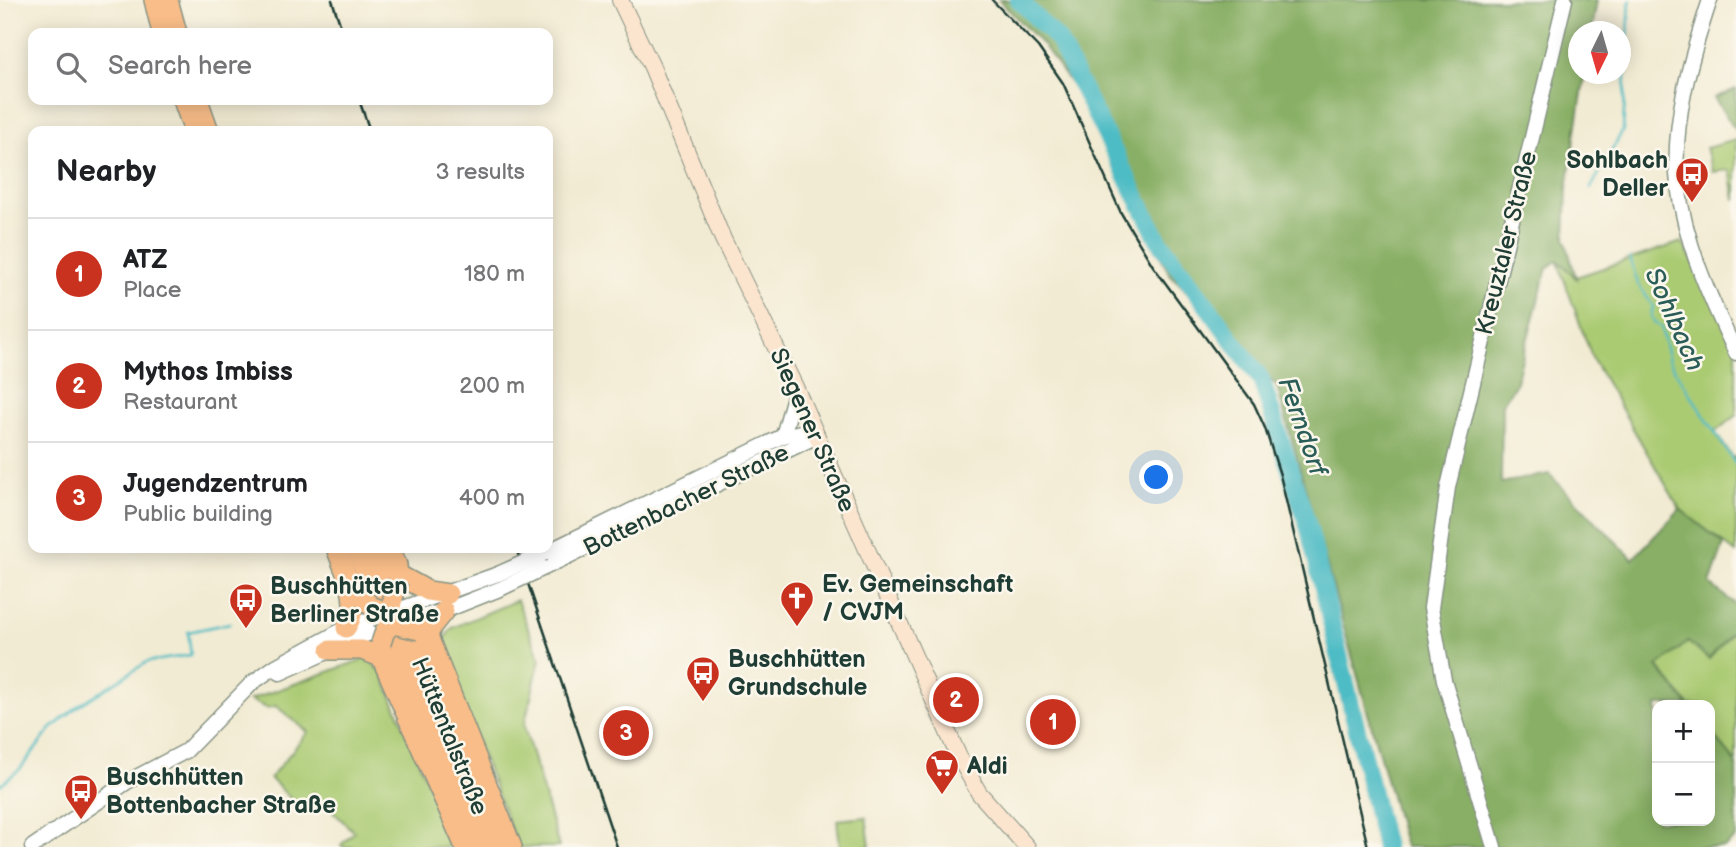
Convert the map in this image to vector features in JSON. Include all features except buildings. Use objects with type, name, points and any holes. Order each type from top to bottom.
[{"type":"highway","points":[[154,0],[161,28]]},
{"type":"highway","points":[[168,0],[176,28]]},
{"type":"highway","points":[[185,105],[192,126]]},
{"type":"highway","points":[[200,105],[207,126]]},
{"type":"highway","points":[[338,553],[356,593],[392,624],[512,847]]},
{"type":"highway","name":"Hüttentalstraße","points":[[358,553],[479,847]]},
{"type":"highway","name":"Hüttentalstraße","points":[[374,553],[495,847]]},
{"type":"highway","points":[[391,553],[398,578],[392,624],[465,847]]},
{"type":"highway","points":[[356,593],[354,614],[392,624],[432,626],[446,603],[428,591],[398,578]]},
{"type":"highway","points":[[330,650],[362,650],[392,624]]},
{"type":"main road","name":"Siegener Straße","points":[[620,0],[652,67],[722,237],[796,389],[958,754],[979,793],[1027,847]]},
{"type":"street","name":"Kreuztaler Straße","points":[[1494,847],[1444,680],[1430,608],[1448,486],[1565,0]]},
{"type":"street","points":[[1710,0],[1686,86],[1678,183],[1683,215],[1703,279],[1736,353]]},
{"type":"street","points":[[783,436],[796,389]]},
{"type":"street","name":"Bottenbacher Straße","points":[[544,561],[783,436],[805,431],[816,437]]},
{"type":"street","name":"Bottenbacher Straße","points":[[32,847],[127,782],[186,751],[252,683],[500,581],[816,437]]},
{"type":"street","name":"Bottenbacher Straße","points":[[252,683],[392,624]]},
{"type":"green space","points":[[999,0],[1597,0],[1594,21],[1568,21],[1568,84],[1583,84],[1567,188],[1565,239],[1576,278],[1558,260],[1547,268],[1515,385],[1502,404],[1501,483],[1549,474],[1633,559],[1680,509],[1724,544],[1710,584],[1736,605],[1736,628],[1709,659],[1688,642],[1657,667],[1685,700],[1652,700],[1652,826],[1715,826],[1715,737],[1736,762],[1736,837],[1725,847],[1405,847],[1277,386],[1169,273],[1075,89],[1043,45]]},
{"type":"green space","points":[[1736,89],[1736,131],[1714,98]]},
{"type":"green space","points":[[1736,140],[1735,199],[1730,170],[1713,172],[1706,148]]},
{"type":"green space","points":[[1682,242],[1736,338],[1736,416],[1715,432],[1733,458],[1736,457],[1736,553],[1680,509],[1593,360],[1557,260],[1576,277]]},
{"type":"green space","points":[[517,600],[540,659],[524,726],[559,847],[518,847],[460,699],[443,641],[452,628]]},
{"type":"green space","points":[[1736,628],[1736,762],[1715,737],[1715,700],[1685,700],[1657,666],[1688,641],[1709,658]]},
{"type":"green space","points":[[367,658],[382,673],[454,847],[389,847],[386,844],[383,847],[343,847],[341,845],[354,832],[313,792],[300,808],[270,778],[308,732],[276,706],[266,708],[250,700]]},
{"type":"green space","points":[[866,817],[870,847],[840,847],[837,820]]},
{"type":"waterway","name":"Ferndorf","points":[[1019,0],[1058,40],[1158,239],[1261,379],[1309,529],[1385,847]]},
{"type":"waterway","name":"Sohlbach","points":[[1591,188],[1623,130],[1630,0]]},
{"type":"waterway","name":"Sohlbach","points":[[1630,258],[1638,284],[1653,306],[1651,316],[1661,327],[1669,361],[1736,465]]},
{"type":"waterway","points":[[0,785],[20,769],[51,729],[78,706],[147,662],[191,655],[188,632],[230,623]]},
{"type":"railway","points":[[332,0],[341,28]]},
{"type":"railway","points":[[992,0],[1038,47],[1063,83],[1121,213],[1153,266],[1254,404],[1265,428],[1280,475],[1368,847]]},
{"type":"railway","points":[[361,105],[368,126]]},
{"type":"railway","points":[[518,553],[617,847]]},
{"type":"place","name":"Sohlbach Deller","points":[[1692,204]]},
{"type":"place","name":"Ev. Gemeinschaft / CVJM","points":[[797,628]]},
{"type":"place","name":"Buschhütten Berliner Straße","points":[[246,630]]},
{"type":"place","name":"Mythos Imbiss","points":[[956,700]]},
{"type":"place","name":"Buschhütten Grundschule","points":[[703,703]]},
{"type":"place","name":"ATZ","points":[[1053,722]]},
{"type":"place","name":"Jugendzentrum","points":[[626,733]]},
{"type":"place","name":"Aldi","points":[[942,796]]},
{"type":"place","name":"Buschhütten Bottenbacher Straße","points":[[81,821]]}]
